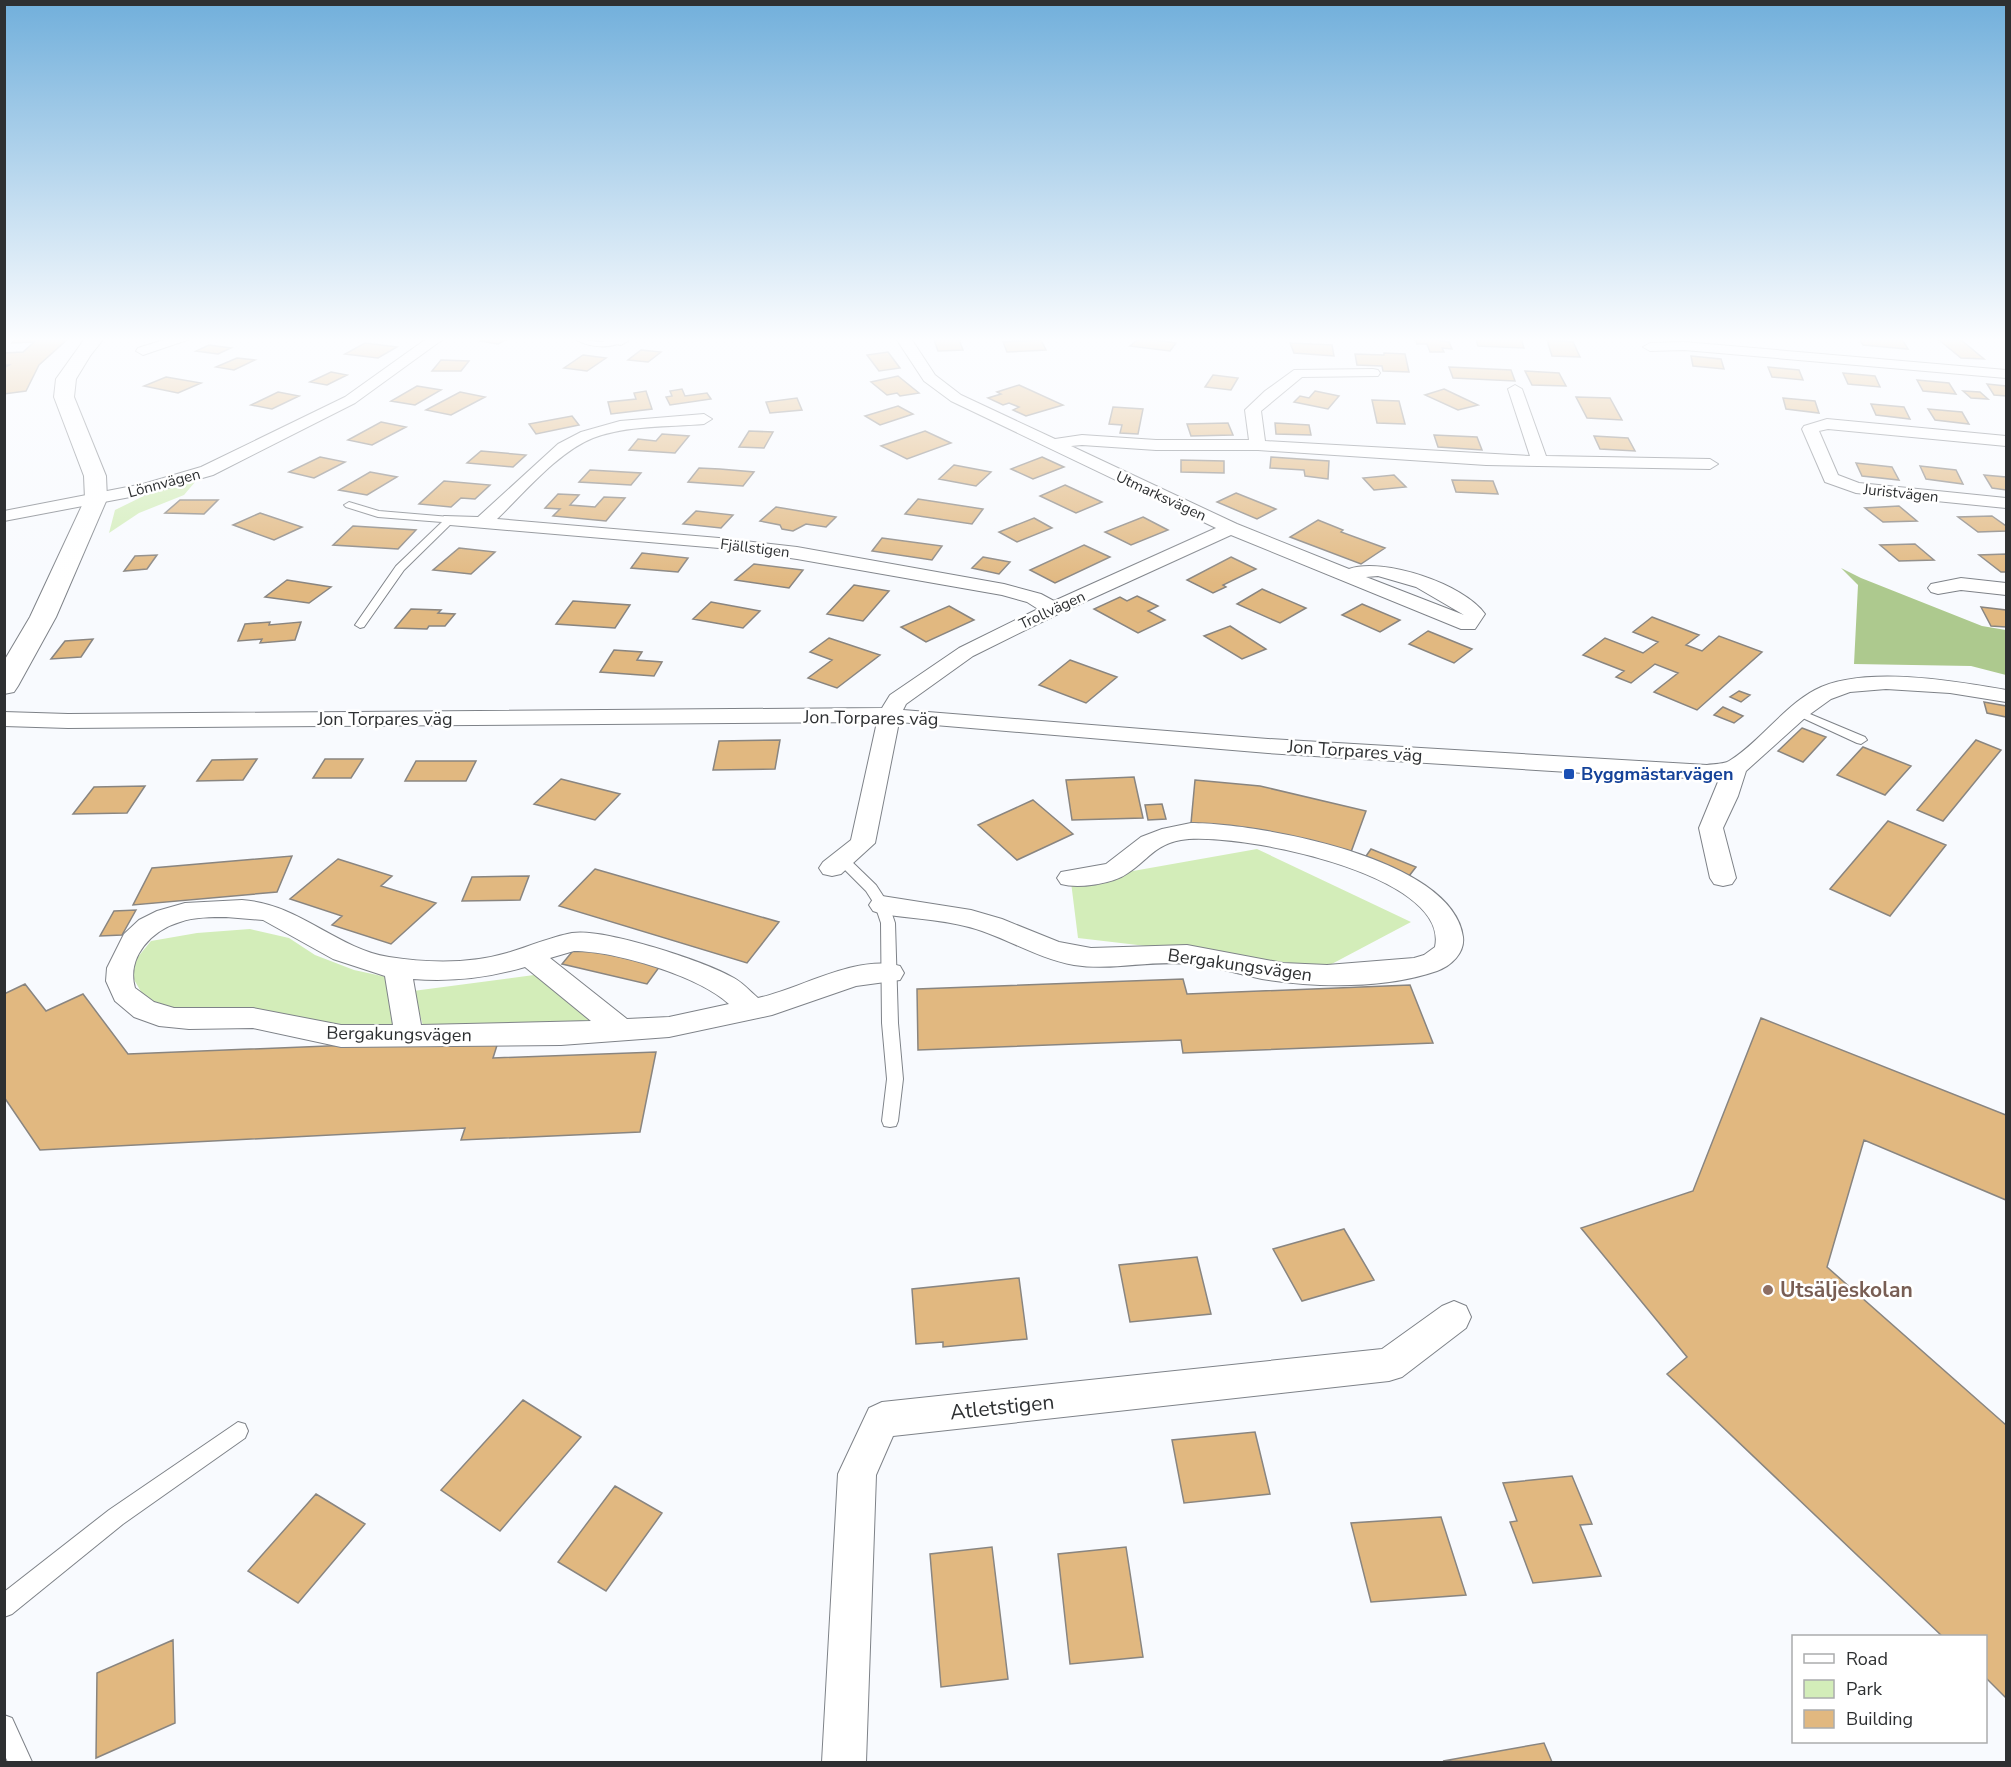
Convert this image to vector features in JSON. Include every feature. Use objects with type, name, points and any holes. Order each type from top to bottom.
[{"type":"street","points":[[4,686],[43,617],[96,499],[95,476],[73,419]]},
{"type":"street","name":"Lönnvägen","points":[[4,516],[146,489],[207,471],[309,419]]},
{"type":"street","points":[[482,523],[564,447],[587,435],[620,426],[698,419]]},
{"type":"street","name":"Utmarksvägen","points":[[998,419],[1231,528],[1347,577],[1468,625],[1475,614],[1460,602],[1396,574],[1364,571],[1347,577]]},
{"type":"street","points":[[1254,419],[1258,445]]},
{"type":"street","points":[[1526,419],[1540,460]]},
{"type":"street","name":"Juristvägen","points":[[2007,441],[1827,424],[1810,429],[1831,478],[1856,488],[2007,503]]},
{"type":"street","points":[[1053,444],[1082,440],[1156,445],[1258,445],[1407,456],[1710,464]]},
{"type":"street","name":"Fjällstigen","points":[[450,520],[719,543],[797,553],[1004,590],[1034,598],[1053,609]]},
{"type":"street","name":"Trollvägen","points":[[890,715],[898,700],[966,652],[1053,609],[1231,528]]},
{"type":"street","points":[[1938,588],[1961,584],[2007,589]]},
{"type":"street","points":[[1723,878],[1711,828],[1726,796],[1735,768],[1798,712],[1823,694],[1848,686],[1886,682],[1950,687],[2007,696]]},
{"type":"street","points":[[837,864],[863,843],[890,715]]},
{"type":"street","name":"Jon Torpares väg","points":[[4,719],[80,721],[890,715],[1269,746],[1664,771],[1707,772],[1735,768]]},
{"type":"street","name":"Bergakungsvägen","points":[[882,905],[983,922],[1060,952],[1112,958],[1160,953],[1191,955],[1228,960],[1265,970],[1310,976],[1345,976],[1424,966],[1442,956],[1449,946],[1449,927],[1436,908],[1421,893],[1401,880],[1365,864],[1266,840],[1219,832],[1191,831],[1158,838],[1141,847],[1122,866],[1113,871],[1070,878]]},
{"type":"street","name":"Bergakungsvägen","points":[[753,1009],[723,983],[695,971],[600,945],[576,942],[507,963],[413,971],[354,958],[290,922],[259,910],[194,910],[164,918],[147,926],[125,954],[120,964],[118,979],[125,996],[142,1011],[158,1017],[252,1018],[341,1036],[561,1034],[669,1027],[753,1009],[802,996],[854,977],[890,972]]},
{"type":"street","points":[[529,956],[621,1030]]},
{"type":"street","points":[[397,969],[409,1035]]},
{"type":"street","name":"Atletstigen","points":[[844,1762],[857,1474],[882,1420],[1389,1365],[1454,1317]]},
{"type":"lane","name":"Fjällstigen","points":[[350,506],[378,514],[450,520]]},
{"type":"lane","points":[[360,625],[400,568],[450,520]]},
{"type":"lane","points":[[1798,712],[1860,740]]},
{"type":"lane","points":[[837,864],[871,888],[882,905],[888,923],[890,1023],[895,1079],[890,1121]]},
{"type":"lane","points":[[4,1606],[116,1517],[238,1431]]},
{"type":"lane","points":[[4,1726],[20,1762]]},
{"type":"green space","points":[[201,475],[184,495],[139,513],[109,533],[115,510],[162,487]]},
{"type":"green space","points":[[1841,568],[1982,626],[2006,630],[2006,675],[1971,666],[1854,664],[1858,585]]},
{"type":"green space","points":[[1257,849],[1411,922],[1326,967],[1078,938],[1071,882]]},
{"type":"green space","points":[[250,929],[289,938],[315,955],[354,970],[391,978],[396,1029],[297,1020],[188,1015],[148,1004],[128,969],[151,941],[197,933]]},
{"type":"green space","points":[[534,975],[566,993],[594,1022],[424,1029],[413,991]]},
{"type":"building","points":[[553,419],[575,419],[579,425],[536,434],[529,424]]},
{"type":"building","points":[[871,419],[897,419],[880,425]]},
{"type":"building","points":[[1110,419],[1141,419],[1138,434],[1120,433],[1122,425],[1109,424]]},
{"type":"building","points":[[1376,419],[1404,419],[1405,424],[1377,423]]},
{"type":"building","points":[[1966,419],[1969,424],[1935,420]]},
{"type":"building","points":[[381,422],[406,427],[372,445],[348,440]]},
{"type":"building","points":[[1228,423],[1233,435],[1191,436],[1187,424]]},
{"type":"building","points":[[1275,423],[1309,425],[1311,435],[1276,434]]},
{"type":"building","points":[[749,431],[773,432],[764,448],[739,447]]},
{"type":"building","points":[[925,431],[951,443],[907,459],[881,446]]},
{"type":"building","points":[[662,434],[689,436],[675,453],[629,450],[638,439],[656,441]]},
{"type":"building","points":[[1434,435],[1477,437],[1482,450],[1438,447]]},
{"type":"building","points":[[1594,436],[1628,438],[1635,451],[1600,449]]},
{"type":"building","points":[[481,451],[526,455],[513,467],[467,463]]},
{"type":"building","points":[[320,457],[345,462],[314,478],[289,472]]},
{"type":"building","points":[[1042,457],[1064,467],[1033,479],[1011,469]]},
{"type":"building","points":[[1271,457],[1329,461],[1328,479],[1305,476],[1304,470],[1270,468]]},
{"type":"building","points":[[1181,460],[1224,461],[1224,473],[1181,472]]},
{"type":"building","points":[[1856,463],[1892,467],[1899,480],[1862,476]]},
{"type":"building","points":[[954,465],[991,472],[976,486],[939,479]]},
{"type":"building","points":[[1920,466],[1956,470],[1963,484],[1926,479]]},
{"type":"building","points":[[699,468],[754,472],[743,486],[688,482]]},
{"type":"building","points":[[590,470],[641,473],[631,485],[579,482]]},
{"type":"building","points":[[370,472],[397,477],[367,495],[339,490]]},
{"type":"building","points":[[1394,475],[1406,487],[1374,490],[1363,478]]},
{"type":"building","points":[[1984,475],[2006,477],[2006,490],[1992,488]]},
{"type":"building","points":[[1452,480],[1493,481],[1498,494],[1456,492]]},
{"type":"building","points":[[444,481],[490,485],[475,499],[461,498],[451,507],[419,504]]},
{"type":"building","points":[[1065,485],[1102,502],[1076,513],[1040,496]]},
{"type":"building","points":[[1236,493],[1276,509],[1257,519],[1217,502]]},
{"type":"building","points":[[558,494],[579,495],[570,505],[595,507],[604,497],[625,498],[606,521],[553,516],[560,509],[545,508]]},
{"type":"building","points":[[918,499],[983,509],[972,524],[905,514]]},
{"type":"building","points":[[180,500],[218,500],[204,514],[165,513]]},
{"type":"building","points":[[1899,506],[1917,521],[1883,522],[1865,508]]},
{"type":"building","points":[[776,507],[836,517],[826,527],[806,524],[793,531],[782,529],[780,525],[760,521]]},
{"type":"building","points":[[696,511],[733,515],[721,528],[683,524]]},
{"type":"building","points":[[260,513],[302,527],[274,540],[233,525]]},
{"type":"building","points":[[1992,516],[2006,526],[2006,531],[1978,532],[1958,517]]},
{"type":"building","points":[[1143,517],[1168,530],[1131,545],[1105,532]]},
{"type":"building","points":[[1034,518],[1052,528],[1017,542],[999,532]]},
{"type":"building","points":[[1318,520],[1343,530],[1341,532],[1385,548],[1361,564],[1290,537]]},
{"type":"building","points":[[353,526],[416,530],[398,549],[333,545]]},
{"type":"building","points":[[882,538],[942,546],[932,560],[872,551]]},
{"type":"building","points":[[1915,544],[1934,560],[1899,561],[1880,545]]},
{"type":"building","points":[[1084,545],[1110,557],[1055,583],[1030,570]]},
{"type":"building","points":[[459,548],[495,552],[471,574],[433,570]]},
{"type":"building","points":[[642,553],[688,558],[678,572],[631,568]]},
{"type":"building","points":[[2006,554],[2006,572],[2001,572],[1979,555]]},
{"type":"building","points":[[157,555],[147,569],[124,571],[135,556]]},
{"type":"building","points":[[983,557],[1010,562],[999,574],[972,568]]},
{"type":"building","points":[[1231,557],[1256,569],[1223,585],[1226,587],[1213,593],[1187,580]]},
{"type":"building","points":[[754,564],[803,570],[789,588],[735,580]]},
{"type":"building","points":[[287,580],[331,587],[309,603],[265,597]]},
{"type":"building","points":[[854,585],[889,591],[863,621],[827,614]]},
{"type":"building","points":[[1262,589],[1306,608],[1280,623],[1237,604]]},
{"type":"building","points":[[1137,596],[1158,606],[1148,611],[1165,620],[1138,633],[1094,609],[1120,597],[1127,601]]},
{"type":"building","points":[[573,601],[630,605],[615,628],[556,624]]},
{"type":"building","points":[[711,602],[760,611],[743,628],[693,619]]},
{"type":"building","points":[[1362,604],[1400,620],[1380,632],[1342,615]]},
{"type":"building","points":[[949,606],[974,620],[926,642],[901,627]]},
{"type":"building","points":[[1981,607],[2006,610],[2006,627],[1991,626]]},
{"type":"building","points":[[411,609],[441,610],[438,613],[455,614],[445,626],[429,626],[427,629],[395,628]]},
{"type":"building","points":[[1652,617],[1699,635],[1686,645],[1702,651],[1719,636],[1762,652],[1697,710],[1654,692],[1678,673],[1655,664],[1631,683],[1616,677],[1624,671],[1583,655],[1605,638],[1643,653],[1658,642],[1633,632]]},
{"type":"building","points":[[270,622],[269,625],[301,622],[295,640],[260,643],[262,639],[238,641],[245,624]]},
{"type":"building","points":[[1230,626],[1266,649],[1242,659],[1204,636]]},
{"type":"building","points":[[1428,631],[1472,649],[1454,663],[1409,644]]},
{"type":"building","points":[[829,638],[880,655],[837,688],[808,678],[832,660],[810,652]]},
{"type":"building","points":[[93,639],[81,657],[51,659],[65,641]]},
{"type":"building","points":[[614,650],[642,652],[637,660],[662,662],[654,676],[600,672]]},
{"type":"building","points":[[1070,660],[1117,677],[1086,703],[1039,685]]},
{"type":"building","points":[[1739,691],[1750,695],[1741,702],[1730,697]]},
{"type":"building","points":[[1984,702],[2006,706],[2006,717],[1987,713]]},
{"type":"building","points":[[1723,707],[1743,716],[1734,723],[1714,715]]},
{"type":"building","points":[[1802,728],[1826,737],[1803,762],[1778,751]]},
{"type":"building","points":[[780,740],[775,769],[713,770],[719,741]]},
{"type":"building","points":[[1976,740],[2001,750],[1943,821],[1917,810]]},
{"type":"building","points":[[1863,747],[1911,766],[1885,795],[1837,775]]},
{"type":"building","points":[[257,759],[243,780],[197,781],[212,760]]},
{"type":"building","points":[[325,759],[363,759],[351,778],[313,778]]},
{"type":"building","points":[[416,761],[476,761],[466,781],[405,781]]},
{"type":"building","points":[[1134,777],[1143,818],[1072,820],[1066,780]]},
{"type":"building","points":[[561,779],[620,794],[595,820],[534,804]]},
{"type":"building","points":[[1195,780],[1260,786],[1366,811],[1351,852],[1255,829],[1191,823]]},
{"type":"building","points":[[145,786],[127,813],[73,814],[94,787]]},
{"type":"building","points":[[1033,800],[1073,834],[1017,860],[978,825]]},
{"type":"building","points":[[1162,804],[1166,819],[1148,820],[1145,805]]},
{"type":"building","points":[[1888,821],[1946,845],[1890,916],[1830,889]]},
{"type":"building","points":[[1371,849],[1416,867],[1409,876],[1364,859]]},
{"type":"building","points":[[292,856],[277,892],[133,905],[152,868]]},
{"type":"building","points":[[338,859],[392,876],[381,886],[436,903],[391,944],[332,925],[342,916],[290,899]]},
{"type":"building","points":[[595,869],[779,922],[747,963],[559,906]]},
{"type":"building","points":[[529,876],[520,900],[462,901],[472,877]]},
{"type":"building","points":[[136,910],[122,935],[100,936],[114,911]]},
{"type":"building","points":[[576,947],[660,966],[647,984],[562,964]]},
{"type":"building","points":[[1183,979],[1187,994],[1410,985],[1433,1043],[1183,1053],[1181,1040],[918,1050],[917,989]]},
{"type":"building","points":[[25,984],[46,1011],[83,994],[128,1054],[499,1039],[493,1058],[656,1052],[640,1132],[461,1140],[465,1128],[40,1150],[4,1097],[4,994]]},
{"type":"building","points":[[1761,1018],[2006,1115],[2006,1200],[1864,1140],[1827,1267],[2006,1425],[2006,1698],[1987,1679],[1987,1635],[1941,1635],[1667,1374],[1687,1357],[1581,1228],[1693,1191]]},
{"type":"building","points":[[1344,1229],[1374,1280],[1302,1301],[1273,1249]]},
{"type":"building","points":[[1197,1257],[1211,1314],[1130,1322],[1119,1265]]},
{"type":"building","points":[[1019,1278],[1027,1339],[943,1347],[943,1342],[916,1344],[912,1289]]},
{"type":"building","points":[[523,1400],[581,1437],[500,1531],[441,1490]]},
{"type":"building","points":[[1255,1432],[1270,1494],[1184,1503],[1172,1440]]},
{"type":"building","points":[[1572,1476],[1592,1524],[1580,1525],[1601,1576],[1533,1583],[1510,1522],[1517,1521],[1503,1483]]},
{"type":"building","points":[[615,1486],[662,1513],[606,1591],[558,1562]]},
{"type":"building","points":[[316,1494],[365,1524],[298,1603],[248,1571]]},
{"type":"building","points":[[1441,1517],[1466,1595],[1371,1602],[1351,1523]]},
{"type":"building","points":[[992,1547],[1008,1679],[941,1687],[930,1554]]},
{"type":"building","points":[[1126,1547],[1143,1657],[1070,1664],[1058,1554]]},
{"type":"building","points":[[173,1640],[175,1723],[96,1758],[97,1673]]},
{"type":"building","points":[[1544,1743],[1552,1762],[1443,1761]]},
{"type":"place","name":"Byggmästarvägen","points":[[1569,774]]},
{"type":"place","name":"Utsäljeskolan","points":[[1768,1290]]}]
